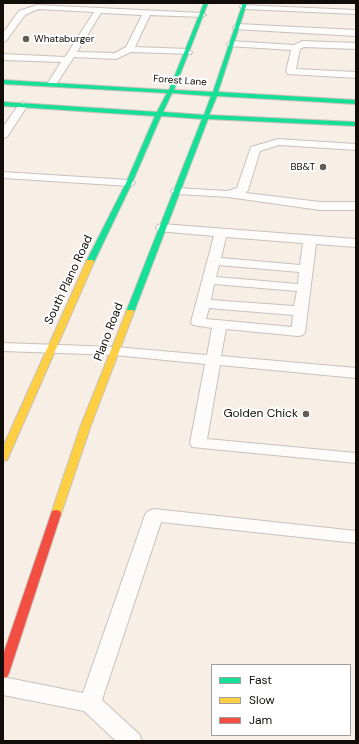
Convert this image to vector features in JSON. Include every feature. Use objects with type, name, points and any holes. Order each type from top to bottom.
[{"type":"main road","points":[[159,113],[171,91],[188,52],[206,3]]},
{"type":"main road","name":"Plano Road","points":[[3,673],[86,425],[205,116],[215,94],[245,5]]},
{"type":"main road","name":"Forest Lane","points":[[3,82],[356,102]]},
{"type":"main road","points":[[3,104],[356,124]]},
{"type":"main road","name":"South Plano Road","points":[[3,458],[77,289],[129,183],[159,113]]},
{"type":"lane","points":[[245,5],[356,33]]},
{"type":"lane","points":[[3,39],[22,13],[37,7],[202,15]]},
{"type":"lane","points":[[52,84],[99,10]]},
{"type":"lane","points":[[130,49],[147,12]]},
{"type":"lane","points":[[237,27],[288,16],[356,12]]},
{"type":"lane","points":[[231,44],[296,48],[302,44],[356,46]]},
{"type":"lane","points":[[296,48],[291,72],[356,75]]},
{"type":"lane","points":[[3,57],[116,56],[130,49],[188,52]]},
{"type":"lane","points":[[3,135],[23,105]]},
{"type":"lane","points":[[227,194],[242,190],[255,149],[278,142],[356,147]]},
{"type":"lane","points":[[3,176],[129,183]]},
{"type":"lane","points":[[177,191],[227,194],[320,206],[356,206]]},
{"type":"lane","points":[[162,228],[356,243]]},
{"type":"lane","points":[[221,233],[198,322],[298,332],[310,240]]},
{"type":"lane","points":[[214,261],[306,269]]},
{"type":"lane","points":[[209,280],[303,288]]},
{"type":"lane","points":[[203,303],[300,312]]},
{"type":"lane","points":[[220,324],[198,444],[356,458]]},
{"type":"lane","points":[[3,347],[115,350],[356,373]]},
{"type":"lane","points":[[90,703],[154,515],[356,538]]},
{"type":"lane","points":[[3,686],[90,703],[131,741]]},
{"type":"traffic: fast","points":[[90,262],[129,183],[152,127],[176,81],[206,3]]},
{"type":"traffic: fast","points":[[130,312],[219,83],[245,3]]},
{"type":"traffic: fast","points":[[3,82],[356,102]]},
{"type":"traffic: fast","points":[[3,104],[238,119],[356,124]]},
{"type":"traffic: slow","points":[[3,458],[90,262]]},
{"type":"traffic: slow","points":[[56,514],[86,425],[130,312]]},
{"type":"traffic: jam","points":[[3,673],[56,514]]},
{"type":"place","name":"Whataburger","points":[[26,39]]},
{"type":"place","name":"BB&T","points":[[323,167]]},
{"type":"place","name":"Golden Chick","points":[[306,414]]}]
